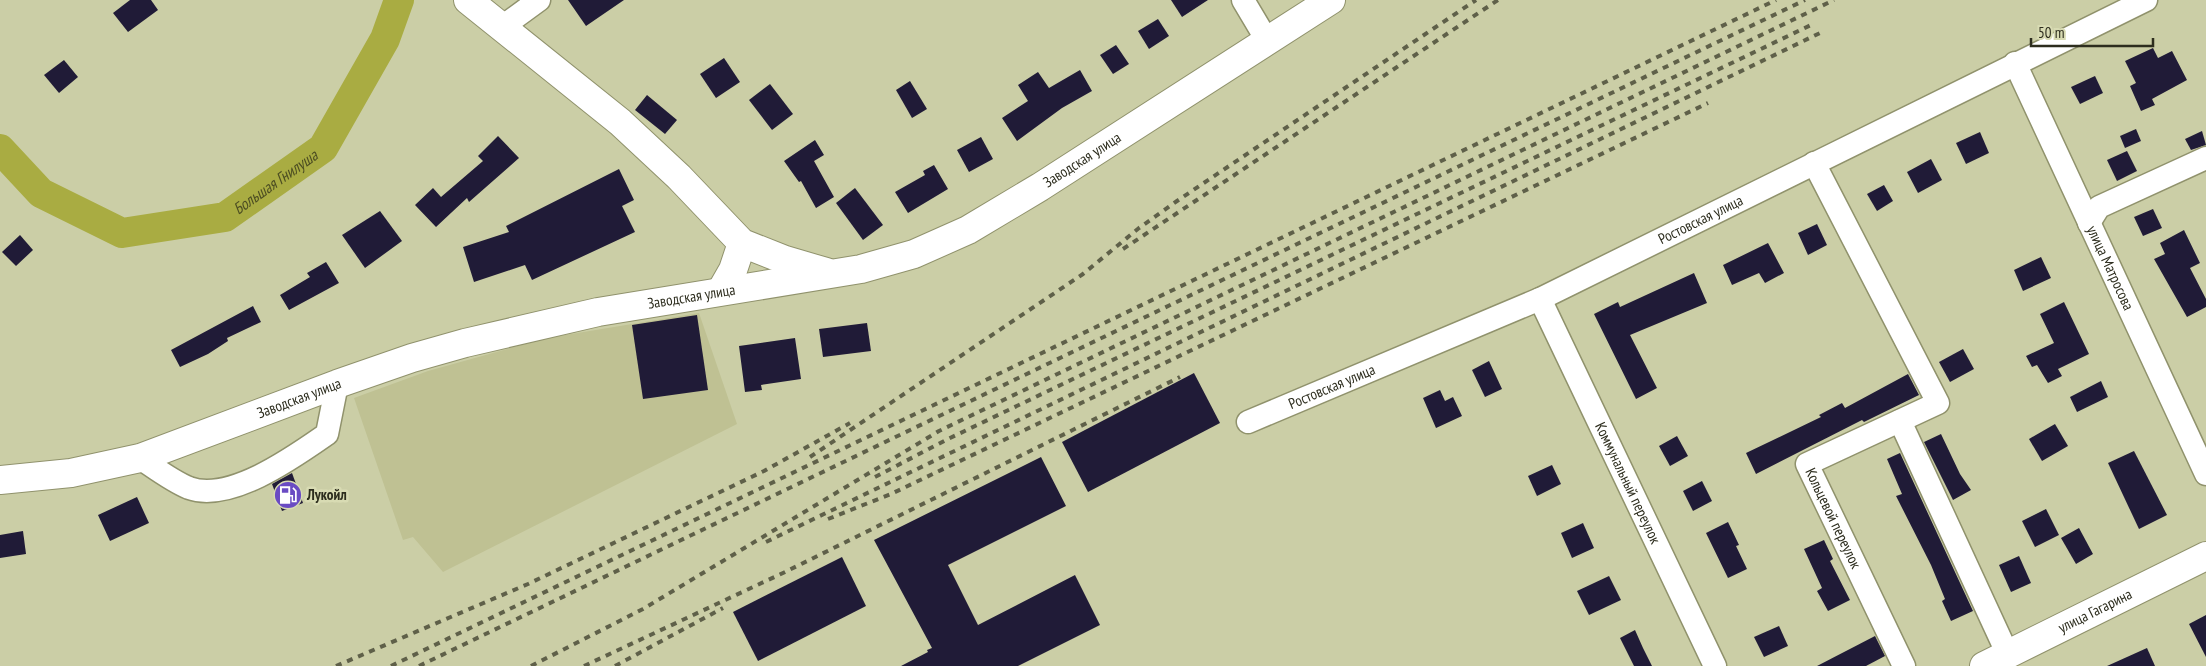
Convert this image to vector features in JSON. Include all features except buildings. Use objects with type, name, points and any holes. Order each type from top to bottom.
[{"type":"main road","points":[[468,0],[647,146],[742,243],[806,268],[832,273]]},
{"type":"main road","name":"Заводская улица","points":[[0,480],[71,473],[140,458],[337,384],[412,358],[465,343],[598,312],[861,269],[914,254],[968,230],[1040,187],[1332,0]]},
{"type":"main road","points":[[721,291],[733,270],[742,243]]},
{"type":"main road","name":"улица Гагарина","points":[[1996,660],[2206,556]]},
{"type":"street","points":[[502,27],[539,0]]},
{"type":"street","points":[[1243,0],[1268,42]]},
{"type":"street","name":"Ростовская улица","points":[[1248,422],[1540,299],[2146,0]]},
{"type":"street","name":"улица Матросова","points":[[2015,63],[2206,474]]},
{"type":"street","points":[[2089,223],[2099,207],[2206,158]]},
{"type":"street","name":"Кольцевой переулок","points":[[1814,163],[1938,403],[1806,464],[1904,666]]},
{"type":"street","name":"Коммунальный переулок","points":[[1540,299],[1715,666]]},
{"type":"street","points":[[140,458],[190,488],[219,491],[279,467],[327,434],[337,384]]},
{"type":"street","points":[[1900,420],[1996,660]]},
{"type":"shaded area","points":[[699,313],[737,424],[443,572],[413,537],[403,540],[354,398],[428,371],[547,338]]},
{"type":"waterway","name":"Большая Гнилуша","points":[[0,149],[41,193],[122,233],[225,217],[323,148],[385,39],[399,0]]},
{"type":"railway","points":[[810,457],[1083,274],[1139,228],[1177,201],[1476,0]]},
{"type":"railway","points":[[1123,249],[1498,0]]},
{"type":"railway","points":[[391,666],[1776,0]]},
{"type":"railway","points":[[419,666],[1805,0]]},
{"type":"railway","points":[[531,666],[643,609],[939,431],[1834,0]]},
{"type":"railway","points":[[875,477],[948,439],[1813,24]]},
{"type":"railway","points":[[766,542],[1820,33]]},
{"type":"railway","points":[[828,519],[891,494],[1708,103]]},
{"type":"railway","points":[[584,666],[783,573],[1180,377]]},
{"type":"railway","points":[[336,666],[528,584],[764,471],[850,423]]},
{"type":"railway","points":[[615,666],[723,608]]},
{"type":"place","name":"Лукойл","points":[[288,495]]}]
